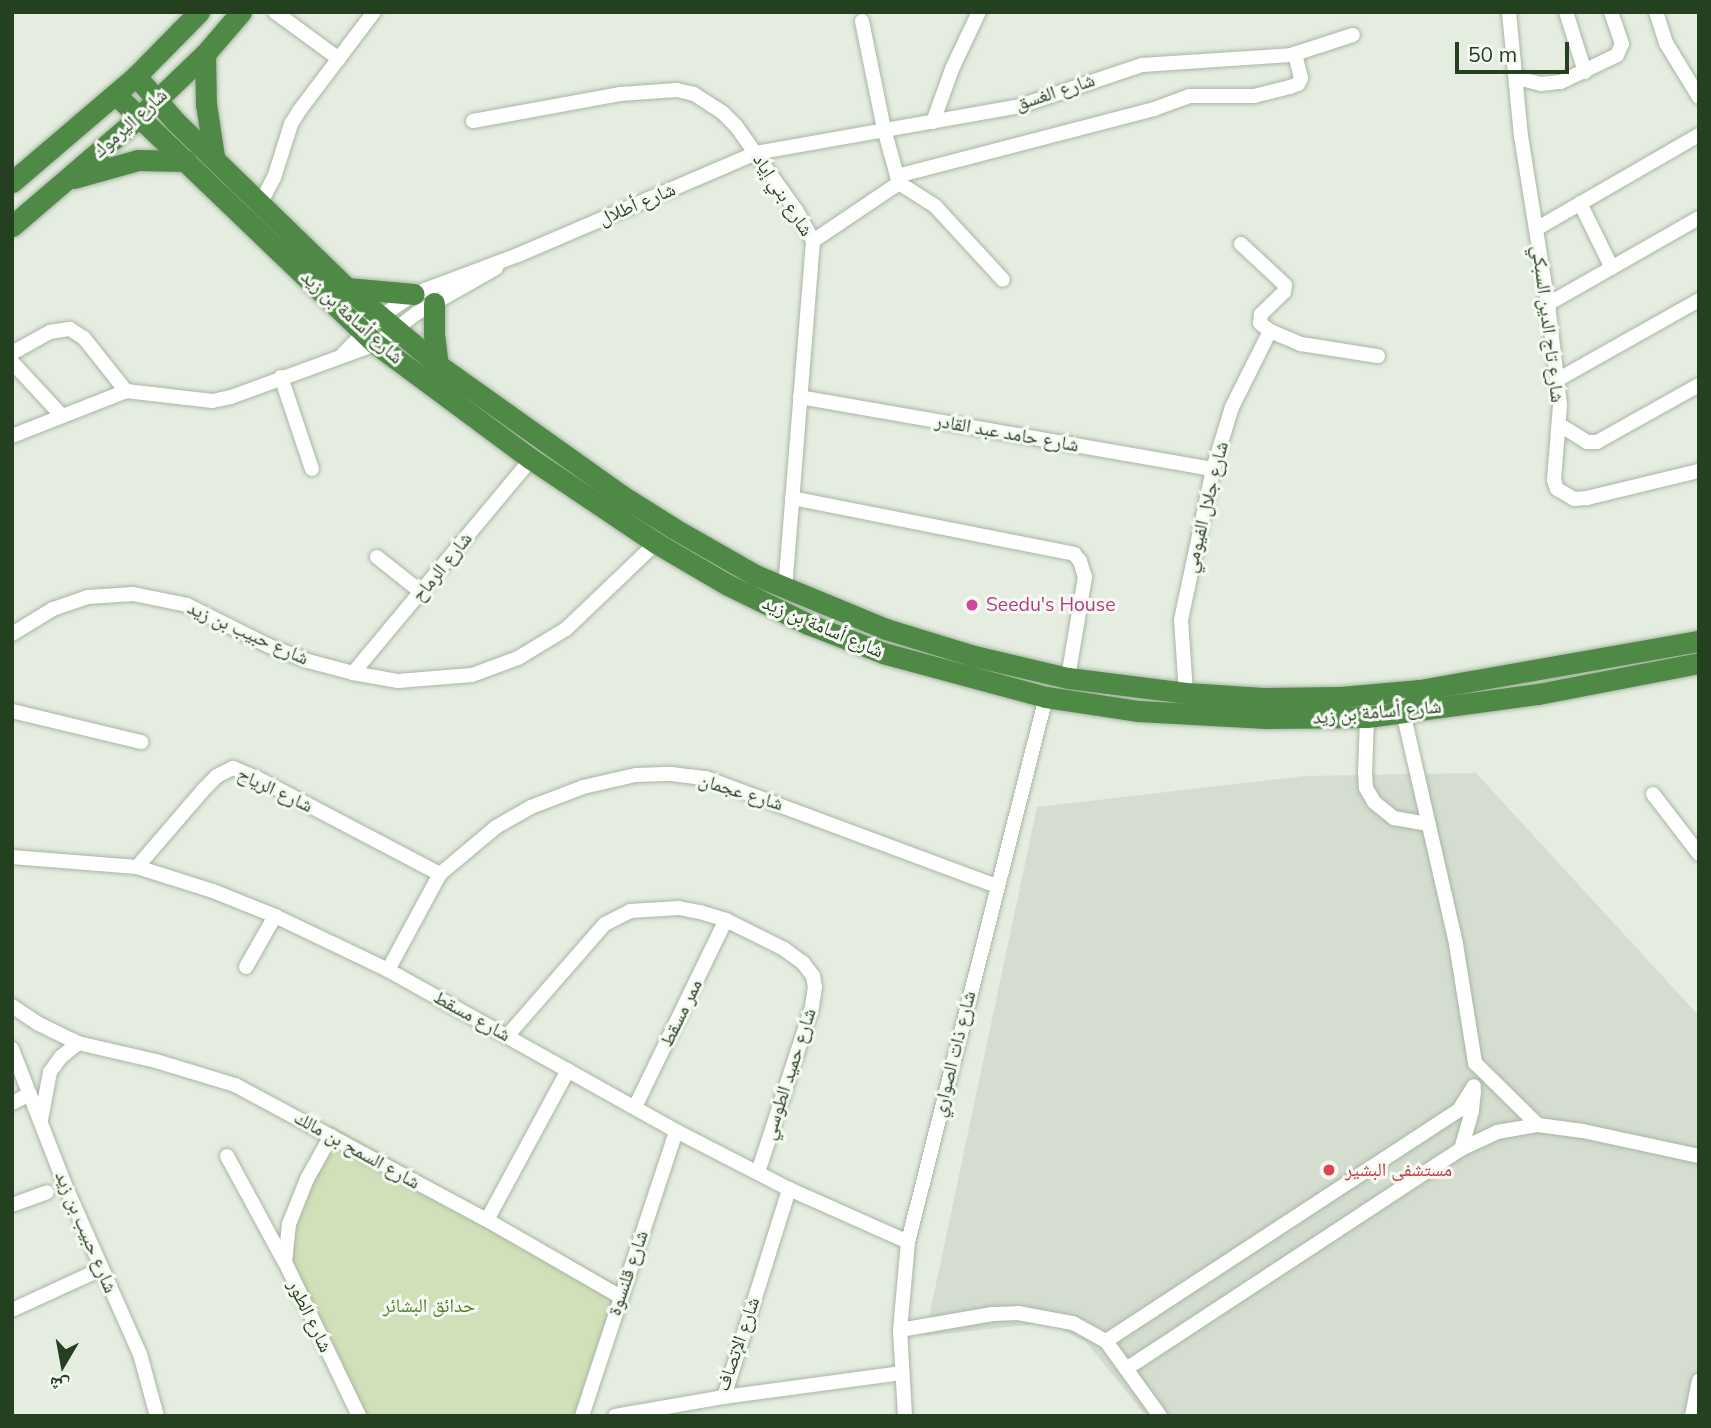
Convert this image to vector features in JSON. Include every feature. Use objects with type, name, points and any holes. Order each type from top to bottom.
[{"type":"highway","name":"شارع اليرموك","points":[[12,182],[136,76],[199,12]]},
{"type":"highway","name":"شارع اليرموك","points":[[12,226],[139,117],[205,54],[241,12]]},
{"type":"highway","points":[[205,54],[208,117],[214,156]]},
{"type":"highway","name":"شارع أسامة بن زيد","points":[[136,76],[155,101],[347,288],[438,365],[621,495],[744,569],[886,629],[961,653],[1068,678],[1186,693],[1263,698],[1328,698],[1420,690],[1699,641]]},
{"type":"highway","name":"شارع أسامة بن زيد","points":[[116,94],[370,338],[531,459],[656,543],[727,585],[808,624],[883,653],[1046,697],[1139,711],[1204,716],[1367,717],[1538,694],[1699,663]]},
{"type":"highway","points":[[66,181],[138,160],[186,161]]},
{"type":"highway","points":[[347,288],[414,294]]},
{"type":"highway","points":[[434,303],[433,327],[438,365]]},
{"type":"street","points":[[275,12],[339,59]]},
{"type":"street","points":[[261,202],[274,178],[291,124],[374,12]]},
{"type":"street","points":[[933,121],[979,12]]},
{"type":"street","name":"شارع تاج الدين السبكي","points":[[1510,12],[1521,136],[1548,304],[1557,380],[1560,425],[1553,480],[1557,489],[1574,499],[1699,471]]},
{"type":"street","points":[[1566,12],[1585,72]]},
{"type":"street","points":[[1517,78],[1552,84],[1585,72],[1621,52],[1622,44],[1611,12]]},
{"type":"street","points":[[1656,12],[1667,43],[1699,97]]},
{"type":"street","points":[[862,21],[884,128],[898,180],[935,206],[1003,280]]},
{"type":"street","name":"شارع الغسق","points":[[756,153],[884,128],[1020,106],[1142,65],[1295,54],[1353,35]]},
{"type":"street","points":[[813,241],[898,180],[1154,109],[1189,96],[1254,96],[1298,84],[1301,78],[1295,54]]},
{"type":"street","name":"شارع بني إياد","points":[[473,121],[620,94],[677,90],[694,94],[722,112],[756,153],[796,210],[813,241],[785,588]]},
{"type":"street","points":[[1536,229],[1699,135]]},
{"type":"street","name":"شارع أطلال","points":[[281,377],[343,354],[370,338],[388,323],[414,294],[518,255],[756,153]]},
{"type":"street","points":[[1580,202],[1612,268]]},
{"type":"street","points":[[1548,304],[1699,218]]},
{"type":"street","points":[[1241,244],[1285,285],[1284,292],[1261,314],[1260,323],[1270,331],[1301,344],[1378,356]]},
{"type":"street","name":"شارع أطلال","points":[[388,323],[434,303],[518,255]]},
{"type":"street","points":[[1557,380],[1699,300]]},
{"type":"street","points":[[12,353],[50,332],[70,329],[84,338],[126,391]]},
{"type":"street","name":"شارع جلال الفيومي","points":[[1186,693],[1181,620],[1213,469],[1232,407],[1270,331]]},
{"type":"street","points":[[12,362],[61,415]]},
{"type":"street","points":[[12,436],[126,391],[212,401],[231,397],[281,377],[312,469]]},
{"type":"street","points":[[1560,425],[1587,442],[1597,442],[1699,385]]},
{"type":"street","name":"شارع حامد عبد القادر","points":[[800,397],[1213,469]]},
{"type":"street","name":"شارع الرماح","points":[[353,673],[531,459]]},
{"type":"street","points":[[792,498],[1074,554],[1080,561],[1085,577],[1068,678]]},
{"type":"street","name":"شارع حبيب بن زيد","points":[[12,634],[53,609],[88,597],[156,597],[187,605],[308,661],[398,681],[431,681],[472,675],[518,658],[566,629],[656,543]]},
{"type":"street","points":[[377,557],[421,592]]},
{"type":"street","name":"شارع ذات الصواري","points":[[905,1416],[900,1330],[908,1242],[1046,697]]},
{"type":"street","points":[[12,711],[141,742]]},
{"type":"street","points":[[1403,712],[1456,944],[1475,1063],[1472,1111],[1461,1149]]},
{"type":"street","points":[[1367,717],[1366,788],[1374,802],[1394,818],[1428,824]]},
{"type":"street","name":"شارع الرياح","points":[[138,867],[216,776],[233,768],[440,874]]},
{"type":"street","name":"شارع عجمان","points":[[388,970],[440,874],[496,827],[531,807],[583,787],[636,775],[671,774],[706,778],[997,886]]},
{"type":"street","points":[[1653,794],[1696,846]]},
{"type":"street","name":"شارع مسقط","points":[[12,857],[138,867],[214,891],[275,916],[388,970],[676,1131],[789,1189],[908,1242]]},
{"type":"street","name":"شارع حميد الطوسي","points":[[508,1035],[605,923],[630,911],[679,908],[726,920],[784,949],[808,970],[815,987],[812,1007],[758,1172]]},
{"type":"street","points":[[246,967],[275,916]]},
{"type":"street","name":"ممر مسقط","points":[[635,1107],[726,920]]},
{"type":"street","name":"شارع السمح بن مالك","points":[[12,1006],[39,1024],[78,1043],[156,1061],[235,1085],[487,1220],[619,1296]]},
{"type":"street","points":[[41,1121],[50,1072],[61,1057],[78,1043]]},
{"type":"street","name":"شارع حبيب بن زيد","points":[[12,1049],[101,1269],[140,1354],[157,1416]]},
{"type":"street","points":[[1475,1063],[1538,1125]]},
{"type":"street","points":[[487,1220],[568,1070]]},
{"type":"street","points":[[1106,1341],[1459,1110],[1474,1086]]},
{"type":"street","points":[[12,1103],[30,1094]]},
{"type":"street","points":[[1126,1369],[1461,1149],[1497,1132],[1538,1125],[1583,1131],[1699,1156]]},
{"type":"street","name":"شارع قلنسوة","points":[[582,1416],[619,1296],[676,1131]]},
{"type":"street","name":"شارع الطور","points":[[331,1136],[307,1179],[289,1224],[285,1262],[359,1416]]},
{"type":"street","points":[[227,1156],[285,1262]]},
{"type":"street","name":"شارع الإتصاف","points":[[615,1416],[724,1397],[789,1189]]},
{"type":"street","points":[[12,1205],[47,1192]]},
{"type":"street","points":[[12,1310],[101,1269]]},
{"type":"street","points":[[900,1330],[993,1314],[1018,1313],[1073,1323],[1106,1341],[1160,1416]]},
{"type":"street","points":[[724,1397],[902,1373]]},
{"type":"street","points":[[1692,1416],[1699,1381]]},
{"type":"shaded area","name":"مستشفى البشير","points":[[1476,773],[1699,1016],[1699,1416],[1146,1416],[1086,1342],[1054,1326],[1038,1324],[925,1336],[1037,807],[1305,776]]},
{"type":"green space","name":"حدائق البشائر","points":[[331,1125],[623,1288],[583,1416],[359,1416],[285,1258],[298,1195]]},
{"type":"place","name":"Seedu's House","points":[[972,605]]},
{"type":"place","name":"مستشفى البشير","points":[[1329,1170]]}]
